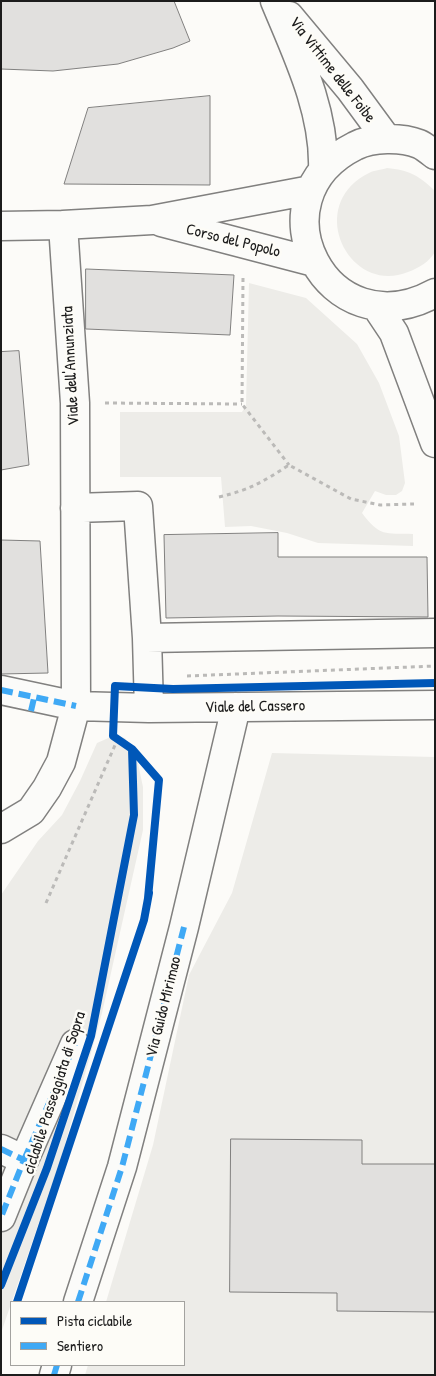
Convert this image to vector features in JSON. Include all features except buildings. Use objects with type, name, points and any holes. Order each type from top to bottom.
[{"type":"street","name":"Via Vittime delle Foibe","points":[[276,1],[350,89],[386,138]]},
{"type":"street","name":"Via Vittime delle Foibe","points":[[276,1],[315,104],[324,154],[317,179]]},
{"type":"street","points":[[435,155],[418,144],[386,138],[362,142],[341,153],[317,179],[304,214],[306,238],[314,262],[329,283],[351,298],[376,306],[398,307],[419,301],[435,293]]},
{"type":"street","name":"Corso del Popolo","points":[[1,226],[152,220],[317,179]]},
{"type":"street","name":"Corso del Popolo","points":[[152,220],[314,262]]},
{"type":"street","name":"Viale dell'Annunziata","points":[[4,828],[31,811],[47,788],[60,762],[76,706],[75,403],[63,225]]},
{"type":"street","points":[[376,306],[394,333],[435,443]]},
{"type":"street","points":[[75,508],[138,506],[150,679],[141,708]]},
{"type":"street","points":[[148,638],[435,633]]},
{"type":"street","name":"Viale del Cassero","points":[[1,690],[32,704],[76,706],[141,708],[435,705]]},
{"type":"street","name":"Via Guido Mirimao","points":[[78,1301],[122,1167],[191,900],[236,707]]},
{"type":"street","points":[[1,1217],[13,1154],[75,1044]]},
{"type":"path","points":[[243,278],[242,404],[289,465],[352,499],[380,505],[414,504]]},
{"type":"path","points":[[75,403],[242,404]]},
{"type":"path","points":[[219,497],[242,492],[264,482],[289,465]]},
{"type":"path","points":[[46,903],[118,740],[141,708]]},
{"type":"path","points":[[114,728],[114,736],[125,744]]},
{"type":"shaded area","points":[[387,168],[413,174],[434,190],[435,252],[427,262],[416,269],[387,276],[368,271],[353,260],[342,244],[337,225],[339,205],[350,187],[369,173]]},
{"type":"shaded area","points":[[249,283],[306,298],[357,344],[379,383],[399,436],[405,483],[402,491],[396,495],[386,495],[375,491],[362,513],[379,530],[396,534],[413,534],[413,546],[318,543],[287,533],[251,526],[225,527],[221,477],[120,477],[120,412],[242,412],[246,405]]},
{"type":"shaded area","points":[[113,736],[125,738],[136,754],[143,787],[143,830],[102,1013],[91,1053],[61,1158],[12,1301],[10,1301],[10,1307],[1,1333],[1,895],[38,841],[62,815],[97,743]]},
{"type":"shaded area","points":[[272,753],[435,757],[435,1164],[362,1164],[362,1140],[232,1139],[230,1291],[337,1293],[337,1311],[435,1312],[435,1375],[85,1375],[88,1366],[185,1366],[185,1301],[106,1301],[153,1145],[189,975],[232,893]]},
{"type":"marked path","points":[[1,690],[76,706]]},
{"type":"marked path","points":[[31,711],[34,698]]},
{"type":"marked path","points":[[78,1301],[122,1167],[184,927]]},
{"type":"marked path","points":[[24,1160],[75,1044]]},
{"type":"marked path","points":[[1,1149],[24,1160],[1,1217]]},
{"type":"marked path","points":[[54,1375],[57,1366]]},
{"type":"cycle path","name":"ciclabile Passeggiata di Sopra","points":[[1,1285],[47,1168],[91,1036],[134,815],[132,749],[113,736],[115,686],[173,689],[435,683]]},
{"type":"cycle path","points":[[132,749],[159,780],[148,898]]},
{"type":"cycle path","points":[[17,1301],[144,920],[149,893]]}]
